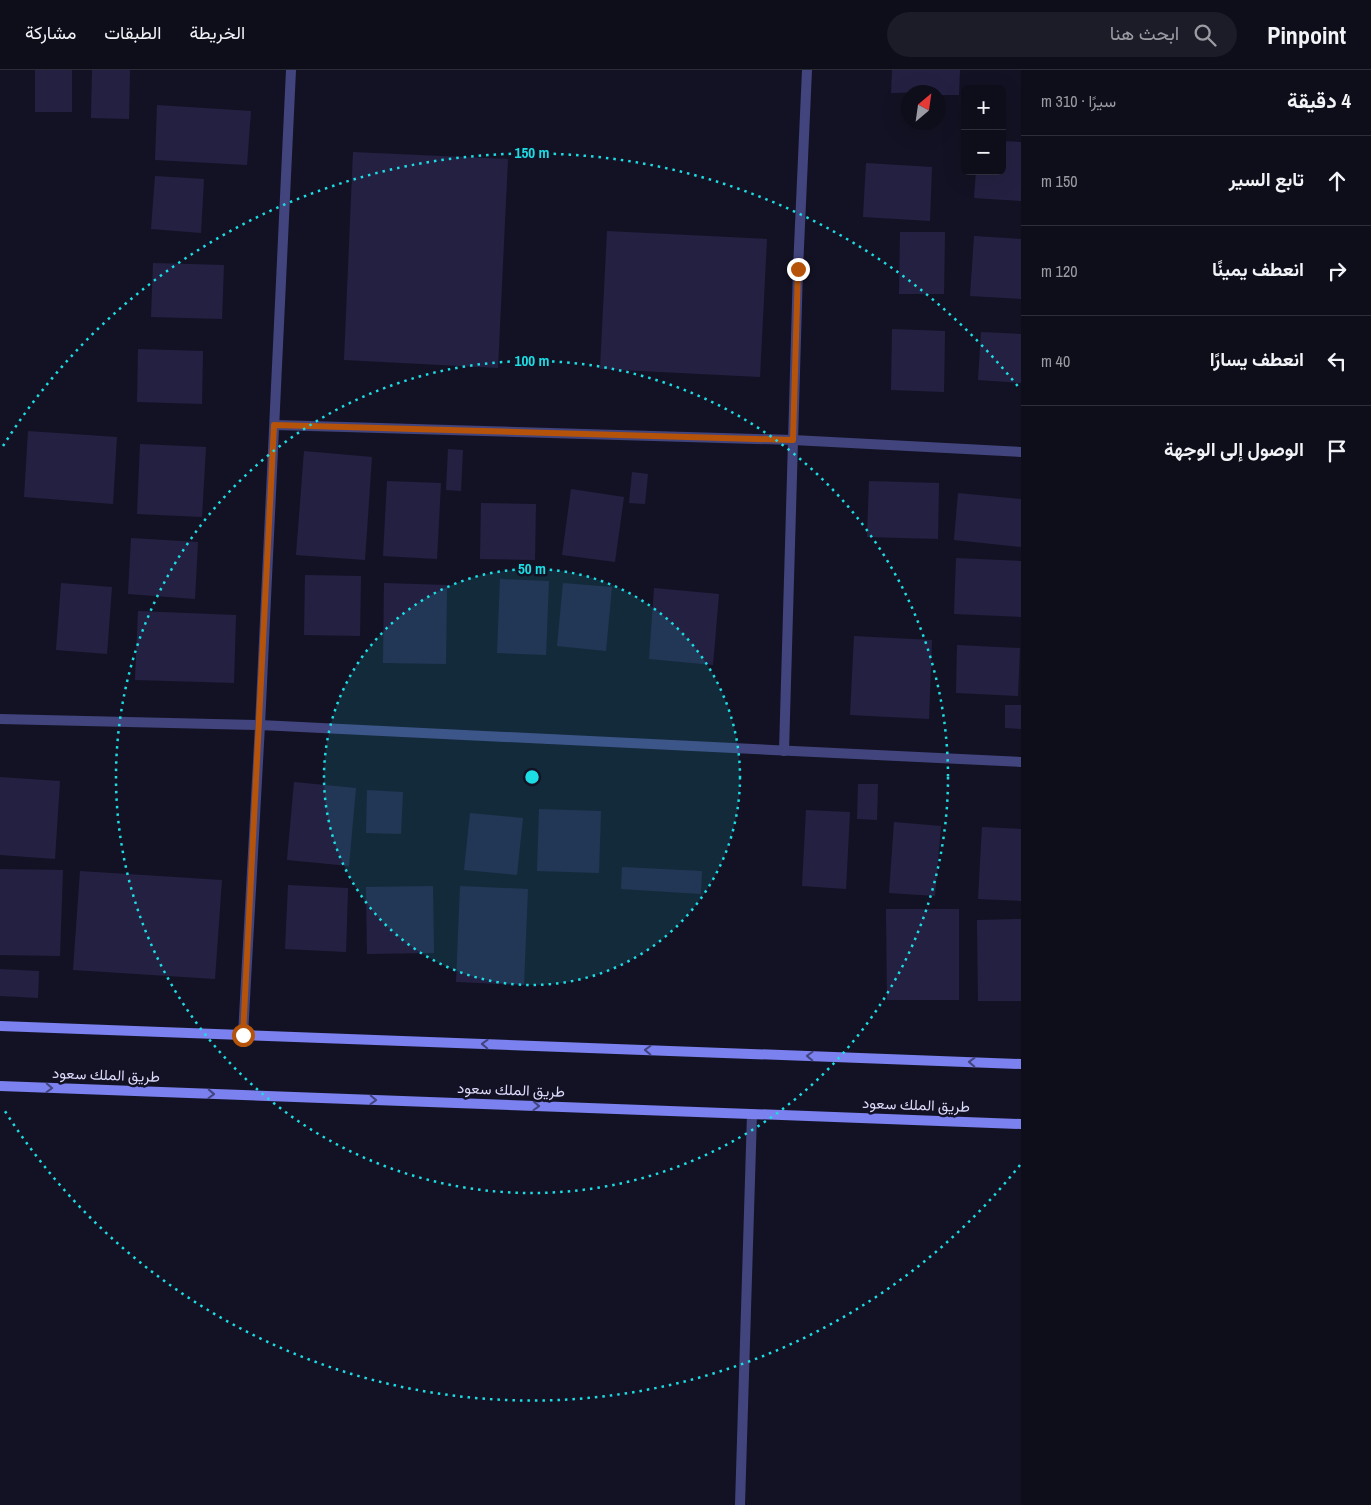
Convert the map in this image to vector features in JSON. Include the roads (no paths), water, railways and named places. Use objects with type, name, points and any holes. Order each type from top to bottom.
[{"type":"main road","points":[[0,1026],[1021,1064]]},
{"type":"main road","name":"طريق الملك سعود","points":[[0,1086],[1021,1124]]},
{"type":"street","points":[[243,1035],[260,725],[291,70]]},
{"type":"street","points":[[784,751],[798,259],[808,70]]},
{"type":"street","points":[[274,425],[793,440],[1021,452]]},
{"type":"street","points":[[0,719],[260,725],[1021,762]]},
{"type":"street","points":[[740,1505],[752,1114]]}]
